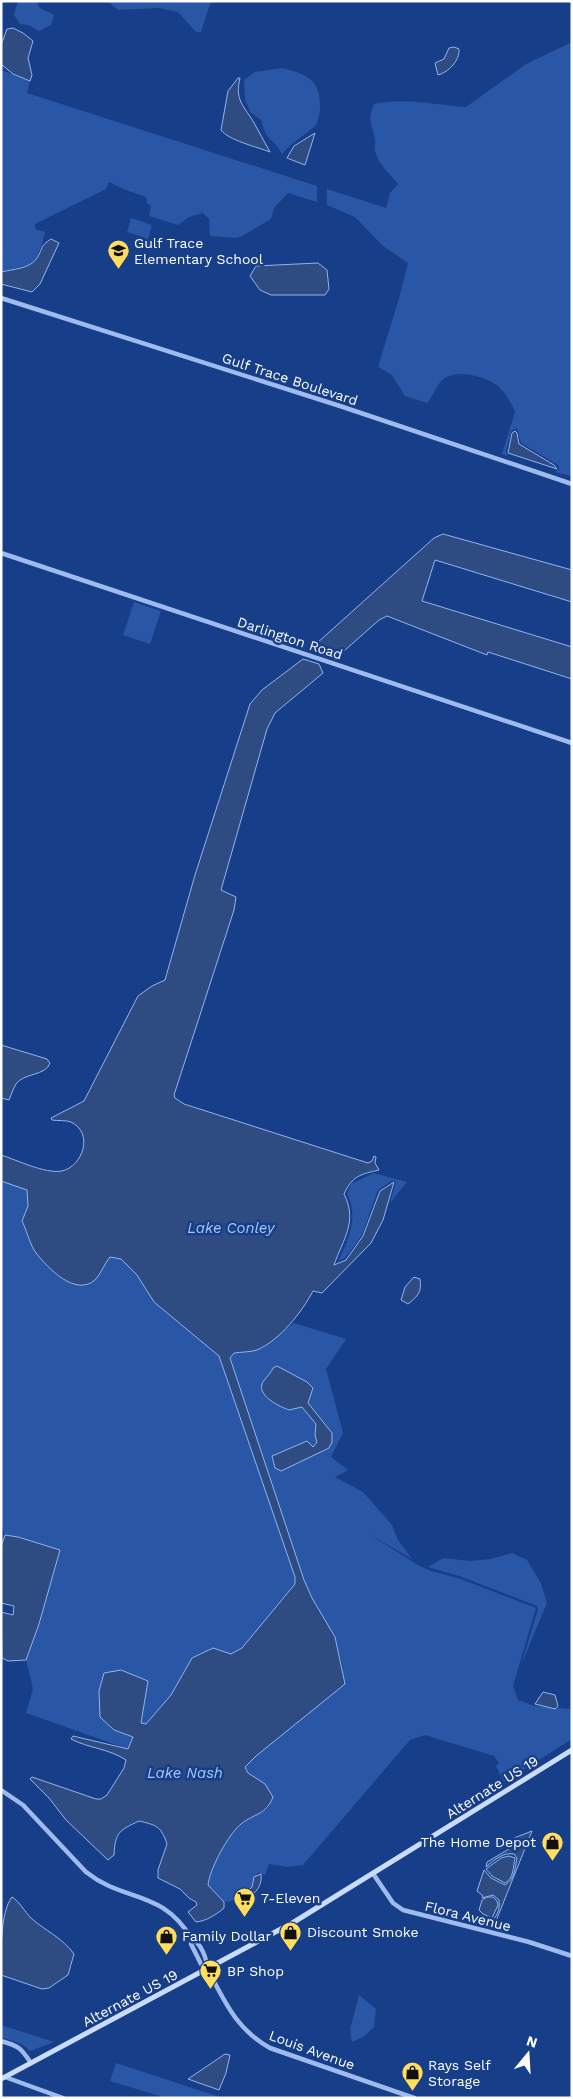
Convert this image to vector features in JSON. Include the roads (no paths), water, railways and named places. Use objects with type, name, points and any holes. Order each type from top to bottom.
[{"type":"main road","name":"Alternate US 19","points":[[3,2078],[294,1922],[374,1875],[572,1750]]},
{"type":"street","name":"Gulf Trace Boulevard","points":[[1,298],[340,406],[572,484]]},
{"type":"street","name":"Darlington Road","points":[[1,554],[572,743]]},
{"type":"street","name":"Louis Avenue","points":[[1,1790],[23,1805],[96,1881],[150,1901],[168,1911],[182,1924],[192,1940],[196,1941],[207,1961],[207,1968],[235,2019],[255,2040],[270,2048],[414,2098]]},
{"type":"street","name":"Flora Avenue","points":[[374,1875],[393,1903],[403,1910],[529,1942],[572,1956]]},
{"type":"street","points":[[1,2040],[22,2049],[31,2063]]},
{"type":"street","points":[[3,2078],[63,2098]]},
{"type":"water","points":[[13,28],[33,41],[28,58],[32,75],[30,81],[13,74],[1,64],[1,45],[7,29]]},
{"type":"water","points":[[449,48],[459,49],[456,61],[446,71],[438,75],[435,63],[444,59]]},
{"type":"water","points":[[240,78],[238,91],[240,101],[270,152],[236,140],[221,130],[228,91]]},
{"type":"water","points":[[315,133],[305,165],[287,158],[294,146]]},
{"type":"water","points":[[51,239],[59,243],[40,284],[32,292],[1,284],[1,272],[21,268],[34,262],[43,246]]},
{"type":"water","points":[[318,263],[327,270],[329,289],[325,295],[271,295],[260,290],[250,276],[256,266]]},
{"type":"water","points":[[515,431],[519,444],[554,465],[557,469],[508,453],[512,433]]},
{"type":"water","points":[[443,534],[572,570],[572,602],[435,560],[422,601],[572,647],[572,679],[488,652],[487,655],[387,616],[379,620],[335,659],[316,653],[314,648],[316,644],[434,538]]},
{"type":"water","name":"Lake Conley","points":[[303,659],[319,664],[323,673],[275,713],[267,729],[221,890],[236,897],[234,910],[174,1095],[175,1098],[184,1104],[368,1163],[372,1161],[374,1156],[376,1157],[375,1163],[379,1170],[358,1177],[350,1183],[344,1194],[350,1213],[348,1230],[334,1265],[346,1260],[363,1236],[380,1191],[394,1182],[383,1220],[371,1243],[322,1293],[313,1291],[297,1316],[274,1340],[257,1350],[234,1353],[230,1358],[304,1580],[312,1598],[335,1637],[345,1684],[245,1767],[248,1773],[265,1784],[273,1797],[263,1811],[246,1820],[236,1829],[216,1861],[208,1885],[224,1902],[224,1908],[211,1917],[196,1922],[188,1912],[197,1905],[196,1902],[180,1889],[158,1878],[158,1870],[167,1844],[157,1827],[139,1821],[127,1827],[117,1837],[114,1855],[108,1860],[66,1820],[49,1798],[30,1779],[32,1777],[96,1799],[101,1799],[107,1795],[124,1768],[126,1760],[113,1753],[71,1739],[73,1736],[128,1749],[133,1737],[114,1730],[100,1717],[99,1691],[104,1673],[121,1670],[148,1681],[141,1723],[146,1724],[171,1695],[192,1658],[213,1648],[231,1654],[242,1648],[295,1584],[295,1577],[219,1356],[154,1302],[137,1275],[121,1259],[110,1257],[97,1278],[87,1284],[71,1283],[55,1273],[34,1250],[22,1221],[28,1206],[27,1190],[1,1181],[1,1155],[39,1169],[55,1171],[62,1171],[76,1163],[83,1149],[84,1141],[82,1134],[78,1127],[71,1122],[52,1120],[51,1118],[84,1101],[138,996],[165,980],[195,875],[250,704],[262,690]]},
{"type":"water","points":[[1,1045],[47,1059],[50,1063],[44,1070],[19,1080],[9,1100],[1,1098]]},
{"type":"water","points":[[414,1277],[420,1279],[420,1291],[408,1304],[401,1300],[405,1287]]},
{"type":"water","points":[[277,1366],[307,1382],[313,1388],[308,1403],[332,1433],[332,1442],[329,1448],[281,1471],[275,1468],[272,1456],[307,1441],[313,1447],[317,1442],[315,1435],[316,1424],[302,1407],[289,1410],[271,1401],[263,1393],[263,1382],[273,1368]]},
{"type":"water","points":[[5,1535],[60,1550],[39,1624],[26,1660],[8,1661],[2,1658],[1,1612],[13,1615],[14,1606],[1,1603],[1,1547]]},
{"type":"water","points":[[543,1692],[555,1695],[558,1706],[555,1709],[535,1704]]},
{"type":"water","points":[[532,1831],[496,1921],[492,1920],[498,1911],[499,1900],[493,1895],[482,1898],[483,1896],[477,1891],[484,1870],[491,1878],[505,1885],[513,1876],[517,1858],[514,1854],[506,1854],[495,1859],[486,1867],[487,1862],[514,1846],[514,1838]]},
{"type":"water","points":[[509,1856],[515,1858],[512,1875],[505,1883],[492,1876],[486,1869],[501,1858]]},
{"type":"water","points":[[261,1874],[260,1884],[256,1892],[239,1900],[252,1887],[254,1877]]},
{"type":"water","points":[[12,1897],[31,1918],[70,1948],[74,1954],[68,1975],[49,1988],[42,1989],[1,1975],[3,1923]]},
{"type":"water","points":[[487,1897],[493,1897],[498,1905],[492,1918],[479,1910],[482,1900]]},
{"type":"water","points":[[225,2054],[230,2055],[226,2073],[219,2090],[188,2079]]},
{"type":"place","name":"Gulf Trace Elementary School","points":[[118,270]]},
{"type":"place","name":"The Home Depot","points":[[552,1861]]},
{"type":"place","name":"7-Eleven","points":[[245,1917]]},
{"type":"place","name":"Discount Smoke","points":[[291,1951]]},
{"type":"place","name":"Family Dollar","points":[[166,1955]]},
{"type":"place","name":"BP Shop","points":[[211,1990]]},
{"type":"place","name":"Rays Self Storage","points":[[412,2092]]},
{"type":"water label","name":"Lake Nash","points":[[185,1773]]}]
